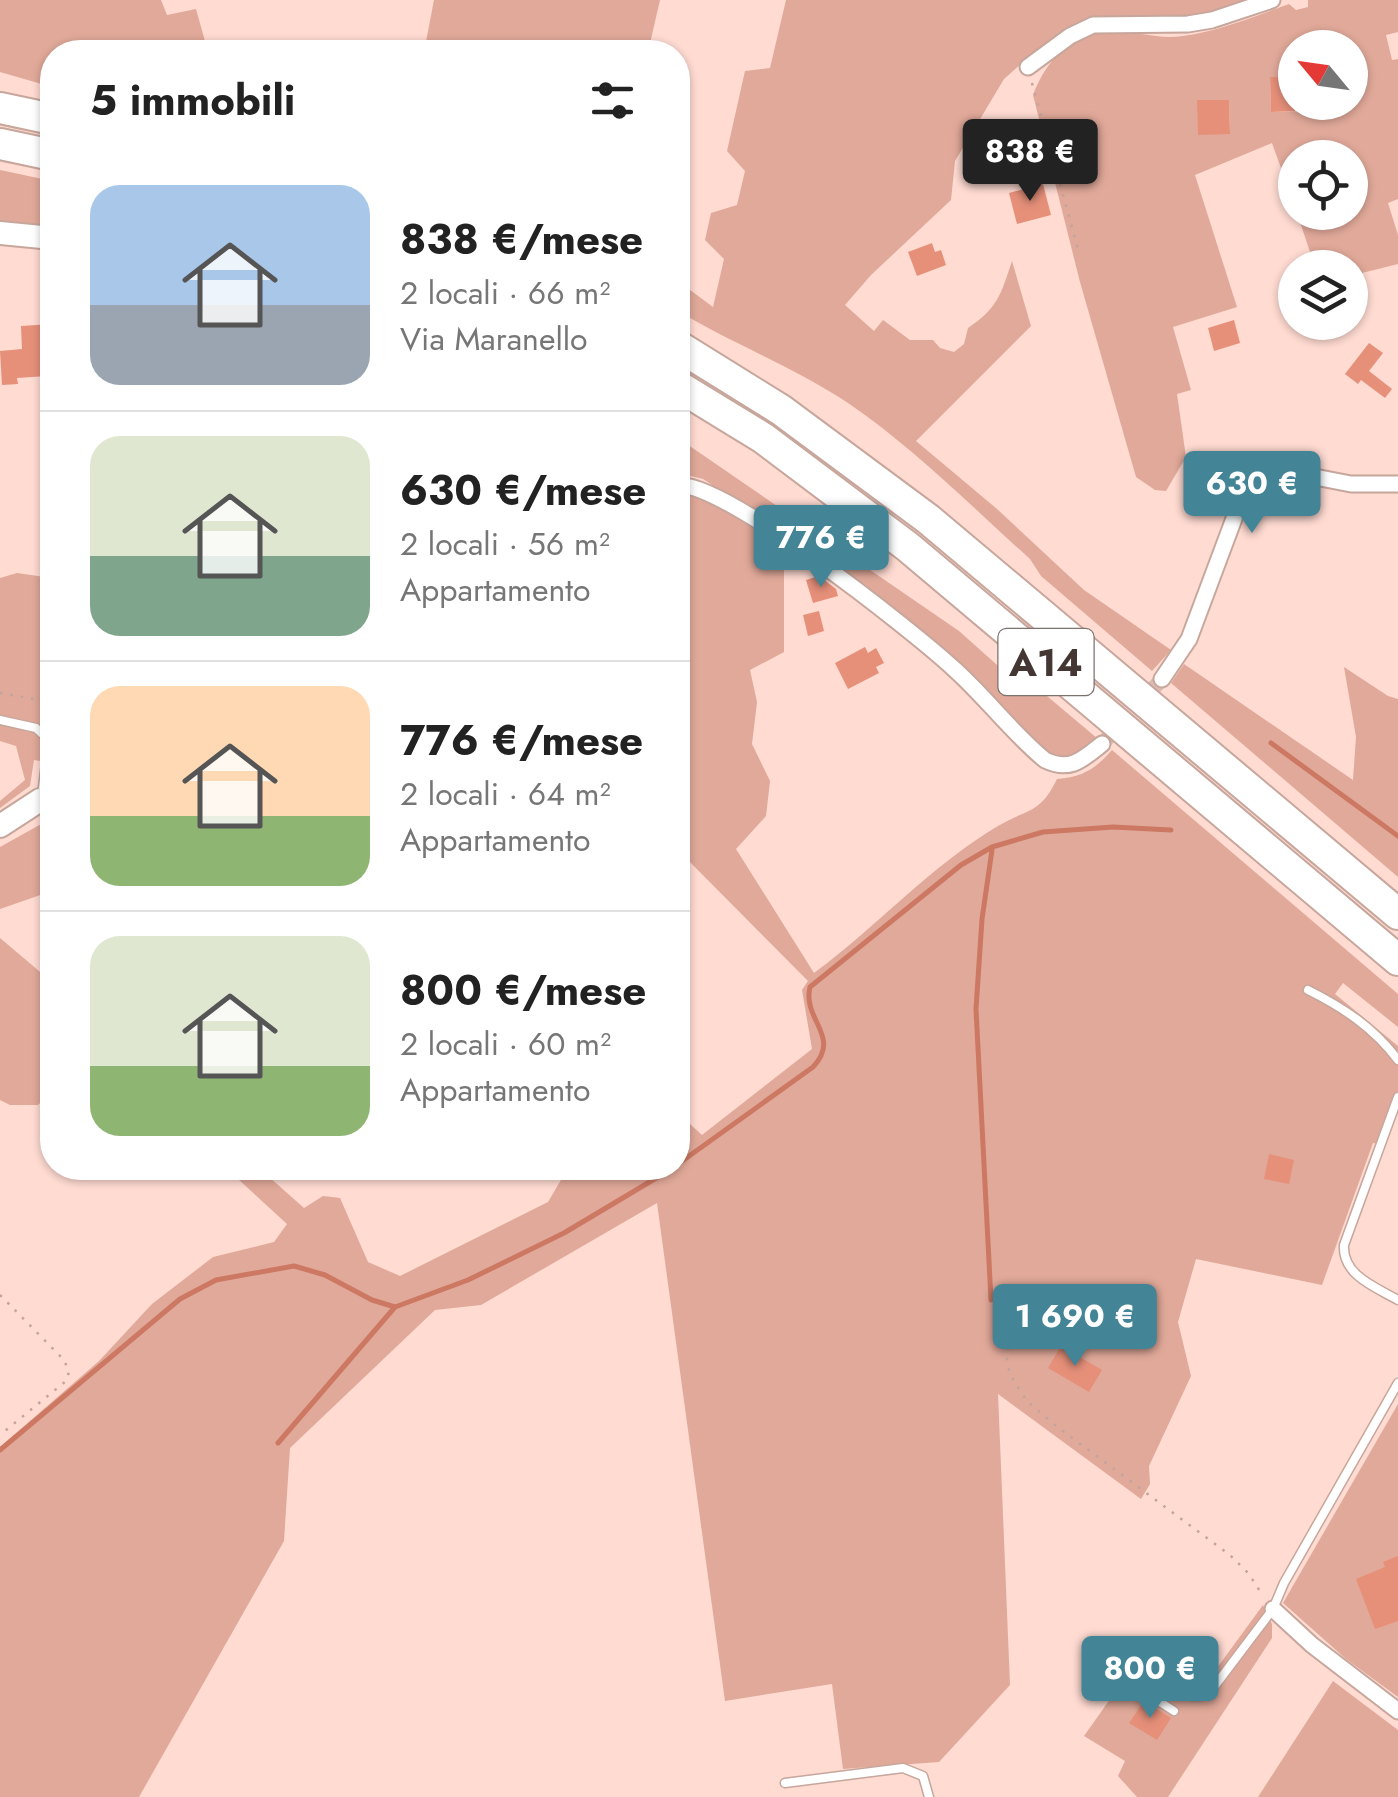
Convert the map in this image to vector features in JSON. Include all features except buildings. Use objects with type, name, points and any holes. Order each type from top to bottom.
[{"type":"highway","points":[[0,108],[40,116]]},
{"type":"highway","points":[[0,144],[40,152]]},
{"type":"highway","name":"A14","points":[[690,353],[781,410],[928,519],[1398,914]]},
{"type":"highway","name":"A14","points":[[690,393],[763,438],[894,536],[1398,960]]},
{"type":"main road","points":[[0,233],[40,237]]},
{"type":"main road","points":[[0,826],[40,803]]},
{"type":"street","points":[[1028,67],[1070,36],[1094,25],[1188,24],[1272,0]]},
{"type":"street","points":[[1162,679],[1189,639],[1236,516],[1253,486],[1268,475],[1284,472],[1351,484],[1398,484]]},
{"type":"street","points":[[690,486],[707,492],[835,571],[954,668],[1045,760],[1058,767],[1069,767],[1102,744]]},
{"type":"street","points":[[1273,1608],[1312,1645],[1398,1711]]},
{"type":"lane","points":[[0,720],[40,732]]},
{"type":"lane","points":[[1308,990],[1341,1006],[1380,1037],[1398,1060]]},
{"type":"lane","points":[[1398,1096],[1343,1257],[1355,1274],[1398,1300]]},
{"type":"lane","points":[[1174,1711],[1138,1688],[1139,1676],[1148,1675],[1200,1697],[1214,1688],[1273,1608],[1398,1383]]},
{"type":"lane","points":[[784,1783],[903,1768],[923,1776],[929,1797]]},
{"type":"path","points":[[1028,67],[1078,248]]},
{"type":"path","points":[[0,693],[40,700]]},
{"type":"path","points":[[0,1294],[64,1360],[69,1372],[66,1381],[0,1435]]},
{"type":"path","points":[[1044,1347],[1021,1337],[1009,1345],[1010,1375],[1027,1401],[1230,1555],[1273,1608]]},
{"type":"shaded area","points":[[0,0],[161,0],[167,15],[196,9],[205,40],[40,40],[40,84],[0,72]]},
{"type":"shaded area","points":[[434,0],[660,0],[651,40],[426,40]]},
{"type":"shaded area","points":[[786,0],[1250,0],[1189,17],[1093,17],[1033,53],[1004,79],[955,161],[951,200],[871,275],[845,305],[874,331],[883,320],[910,340],[933,340],[940,348],[954,352],[964,344],[968,328],[997,299],[1012,261],[1031,326],[916,441],[1084,590],[1171,650],[1152,671],[1041,576],[1030,559],[942,478],[872,420],[806,378],[690,318],[690,290],[713,307],[724,259],[705,240],[711,213],[737,205],[745,171],[727,151],[745,71],[770,68]]},
{"type":"shaded area","points":[[1308,0],[1398,0],[1398,32],[1386,35],[1392,60],[1398,59],[1398,199],[1388,203],[1398,235],[1398,264],[1368,272],[1368,250],[1309,250],[1303,230],[1368,230],[1368,140],[1278,140],[1278,160],[1272,143],[1195,175],[1237,307],[1173,327],[1191,390],[1177,394],[1186,457],[1166,491],[1155,490],[1136,477],[1080,282],[1033,95],[1053,59],[1085,36],[1113,31],[1183,36],[1289,4],[1296,10],[1308,7]],"holes":[[[1198,100],[1229,100],[1230,133],[1198,134]]]},
{"type":"shaded area","points":[[0,170],[40,178],[40,225],[0,221]]},
{"type":"shaded area","points":[[690,446],[959,631],[1015,681],[1041,691],[1098,739],[1069,756],[1048,752],[959,664],[836,565],[703,479],[690,476]]},
{"type":"shaded area","points":[[690,495],[709,501],[784,548],[784,652],[750,670],[757,702],[752,744],[770,781],[766,816],[736,849],[814,973],[949,859],[998,826],[1039,805],[1057,779],[1088,771],[1112,750],[1398,994],[1398,1027],[1343,983],[1335,994],[1398,1046],[1398,1111],[1386,1145],[1373,1143],[1322,1285],[1196,1259],[1178,1322],[1191,1376],[1149,1466],[1150,1484],[1141,1499],[998,1394],[1010,1685],[939,1762],[843,1769],[832,1684],[725,1701],[657,1203],[481,1305],[435,1310],[290,1448],[284,1541],[139,1797],[0,1797],[0,1447],[99,1361],[152,1304],[213,1257],[274,1242],[287,1224],[239,1180],[272,1180],[304,1208],[323,1196],[340,1198],[368,1262],[400,1276],[548,1202],[561,1180],[690,1180],[690,1124],[702,1135],[812,1049],[802,990],[808,981],[690,862]]},
{"type":"shaded area","points":[[17,573],[40,576],[40,761],[34,760],[30,786],[0,808],[0,801],[25,780],[16,746],[0,741],[0,578]]},
{"type":"shaded area","points":[[1184,664],[1353,780],[1356,737],[1344,667],[1398,699],[1398,877],[1171,683]]},
{"type":"shaded area","points":[[40,825],[40,895],[0,909],[0,847]]},
{"type":"shaded area","points":[[0,938],[40,972],[40,1103],[10,1105],[0,1100]]},
{"type":"shaded area","points":[[1398,1404],[1398,1697],[1346,1659],[1283,1603]]},
{"type":"shaded area","points":[[1263,1605],[1272,1624],[1272,1638],[1168,1797],[1137,1797],[1118,1776],[1125,1761],[1084,1736],[1135,1664],[1155,1666],[1187,1682],[1206,1683]]},
{"type":"shaded area","points":[[1333,1681],[1398,1730],[1398,1797],[1258,1797]]},
{"type":"waterway","points":[[1271,743],[1398,836]]},
{"type":"waterway","points":[[690,1155],[813,1067],[824,1046],[811,1009],[810,987],[961,865],[992,847],[1043,832],[1113,827],[1171,830]]},
{"type":"waterway","points":[[991,1300],[976,1009],[982,919],[992,850]]},
{"type":"waterway","points":[[278,1443],[395,1307],[468,1280],[564,1233],[653,1180]]},
{"type":"waterway","points":[[0,1450],[180,1299],[216,1280],[294,1266],[325,1275],[372,1300],[395,1307]]},
{"type":"tunnel","points":[[1102,744],[1162,679]]}]
